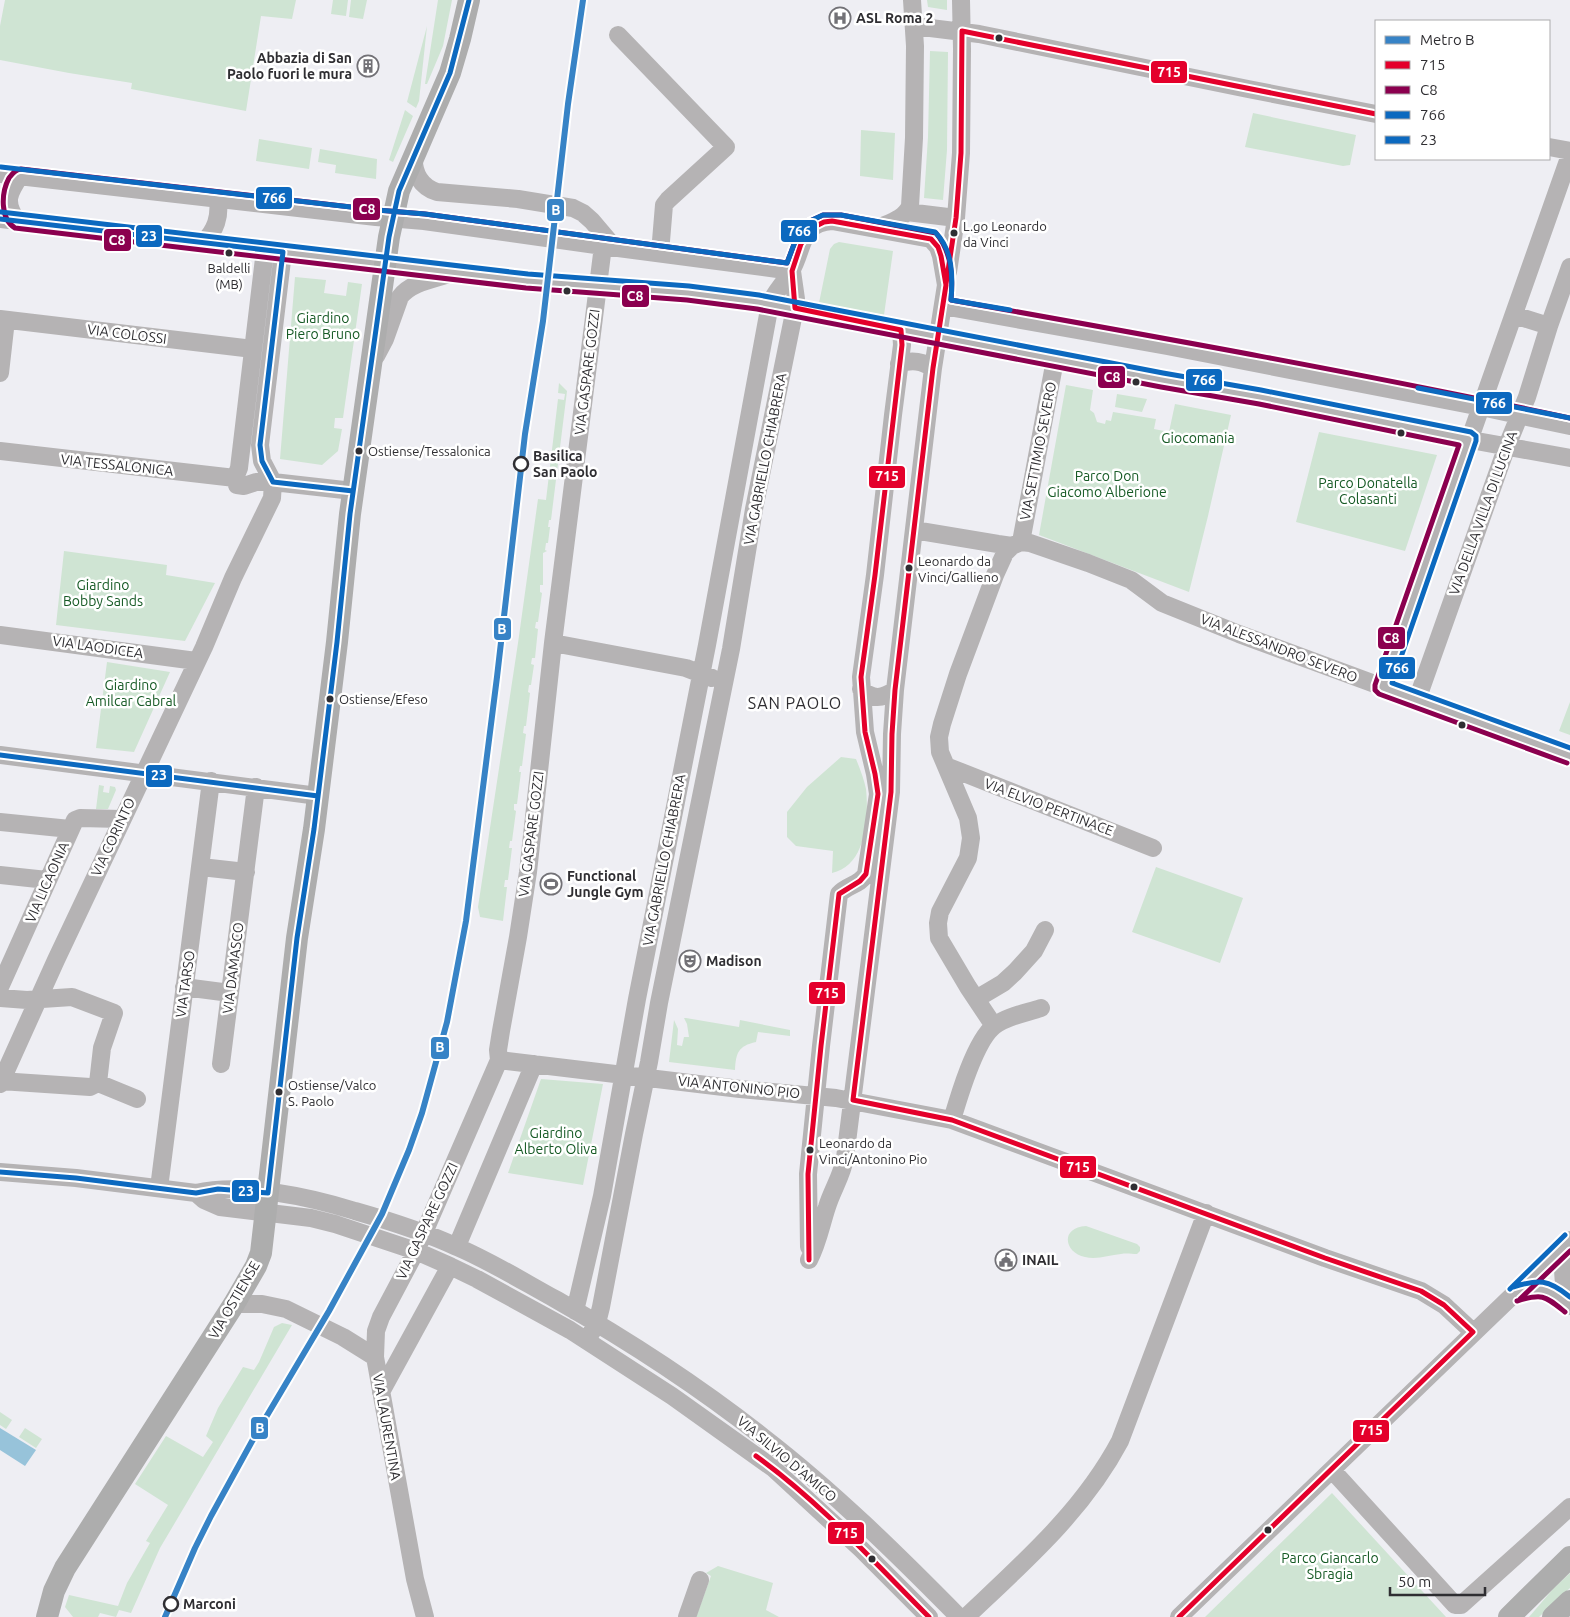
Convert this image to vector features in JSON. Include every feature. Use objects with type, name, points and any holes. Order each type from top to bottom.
[{"type":"main road","name":"VIA OSTIENSE","points":[[47,1617],[54,1591],[65,1568],[234,1304],[259,1259],[263,1242],[298,938],[337,642],[353,491],[392,218],[399,191],[448,79],[460,40],[469,0]]},
{"type":"main road","points":[[1509,1617],[1570,1557]]},
{"type":"main road","points":[[1553,1617],[1570,1601]]},
{"type":"street","points":[[876,229],[901,217],[907,212],[910,201],[914,138],[914,26],[912,0]]},
{"type":"street","points":[[901,330],[900,364],[861,677],[865,732],[877,784],[877,804],[866,874],[860,881],[845,888],[839,894],[815,1096],[808,1174],[809,1260],[816,1245],[827,1205],[844,1165],[845,1099],[891,792],[892,717],[895,690],[933,368],[956,218],[961,153],[962,31],[960,0]]},
{"type":"street","points":[[914,26],[962,31],[1375,114]]},
{"type":"street","points":[[618,35],[726,147],[664,205],[660,254]]},
{"type":"street","points":[[1550,147],[1570,150]]},
{"type":"street","points":[[1382,687],[1570,154]]},
{"type":"street","points":[[414,157],[414,167],[417,175],[421,182],[431,190],[570,207],[580,211],[589,218],[609,247]]},
{"type":"street","points":[[0,174],[424,221],[660,254],[792,270]]},
{"type":"street","points":[[20,176],[14,185],[8,201],[8,220],[527,281],[688,293],[770,304],[1570,458]]},
{"type":"street","points":[[203,243],[218,221],[218,199]]},
{"type":"street","points":[[907,212],[956,218]]},
{"type":"street","points":[[770,304],[774,295],[792,270],[805,236],[811,229],[827,221],[931,239],[938,247],[941,256],[946,285]]},
{"type":"street","name":"VIA GASPARE GOZZI","points":[[375,1357],[376,1331],[380,1316],[416,1251],[499,1060],[498,1050],[528,872],[553,643],[598,285],[609,247]]},
{"type":"street","points":[[235,478],[239,468],[265,250]]},
{"type":"street","points":[[283,252],[260,445],[262,461],[273,482],[353,491]]},
{"type":"street","name":"VIA DELLA VILLA DI LUCINA","points":[[1417,700],[1526,397],[1570,267]]},
{"type":"street","name":"VIA GABRIELLO CHIABRERA","points":[[597,1323],[727,666],[754,509],[795,308],[796,299],[792,270]]},
{"type":"street","points":[[370,364],[385,339],[397,305],[405,291],[416,285],[455,272]]},
{"type":"street","name":"VIA GABRIELLO CHIABRERA","points":[[575,1311],[602,1196],[636,999],[703,668],[770,304]]},
{"type":"street","points":[[943,306],[1099,333],[1519,414],[1570,426]]},
{"type":"street","points":[[1514,315],[1549,326]]},
{"type":"street","points":[[0,373],[3,320]]},
{"type":"street","name":"VIA COLOSSI","points":[[3,320],[253,349]]},
{"type":"street","points":[[764,336],[778,333],[788,340]]},
{"type":"street","points":[[900,364],[915,360],[933,368]]},
{"type":"street","name":"VIA SETTIMIO SEVERO","points":[[1016,544],[1055,360]]},
{"type":"street","name":"VIA TESSALONICA","points":[[0,451],[235,478],[237,485],[241,486],[256,482],[273,482]]},
{"type":"street","name":"VIA CORINTO","points":[[0,1082],[272,498],[273,482]]},
{"type":"street","name":"VIA ALESSANDRO SEVERO","points":[[914,530],[1042,546],[1132,580],[1162,603],[1239,634],[1570,756]]},
{"type":"street","points":[[994,1026],[942,944],[938,933],[940,912],[968,858],[972,838],[965,811],[940,748],[942,724],[958,674],[999,564],[1005,554],[1016,544]]},
{"type":"street","name":"VIA LAODICEA","points":[[0,634],[196,661]]},
{"type":"street","points":[[553,643],[686,668],[727,666]]},
{"type":"street","points":[[703,668],[723,684]]},
{"type":"street","points":[[861,689],[872,697],[878,698],[886,696],[895,690]]},
{"type":"street","points":[[864,716],[869,709],[878,708],[887,712],[892,717]]},
{"type":"street","points":[[0,755],[144,772],[318,796]]},
{"type":"street","name":"VIA ELVIO PERTINACE","points":[[946,766],[1153,848]]},
{"type":"street","name":"VIA TARSO","points":[[159,1188],[211,781]]},
{"type":"street","name":"VIA DAMASCO","points":[[222,1064],[256,787]]},
{"type":"street","name":"VIA LICAONIA","points":[[0,987],[75,820],[80,818],[121,819]]},
{"type":"street","points":[[0,822],[70,829]]},
{"type":"street","points":[[200,867],[246,872]]},
{"type":"street","points":[[0,875],[47,880]]},
{"type":"street","points":[[972,993],[1003,983],[1034,951],[1045,930]]},
{"type":"street","points":[[184,987],[230,993]]},
{"type":"street","points":[[0,998],[27,1000],[72,997],[114,1013],[102,1048],[98,1083]]},
{"type":"street","points":[[952,1120],[973,1060],[982,1042],[994,1026],[1041,1008]]},
{"type":"street","points":[[628,1046],[639,1053],[651,1052]]},
{"type":"street","name":"VIA ANTONINO PIO","points":[[499,1060],[740,1089],[845,1099],[952,1120],[1325,1258],[1421,1291],[1444,1304],[1473,1332]]},
{"type":"street","points":[[457,1246],[534,1064]]},
{"type":"street","points":[[0,1082],[90,1087],[98,1083],[137,1099]]},
{"type":"street","points":[[0,1172],[68,1177],[196,1193],[218,1189],[267,1203]]},
{"type":"street","points":[[602,1196],[622,1200]]},
{"type":"street","name":"VIA SILVIO D'AMICO","points":[[267,1203],[319,1201],[424,1233],[457,1246],[597,1323],[695,1386],[765,1438],[860,1520],[959,1617]]},
{"type":"street","name":"VIA SILVIO D'AMICO","points":[[267,1203],[298,1216],[329,1223],[416,1251],[506,1294],[586,1340],[672,1396],[773,1468],[861,1549],[929,1617]]},
{"type":"street","points":[[966,1617],[1056,1531],[1076,1508],[1109,1462],[1120,1441],[1206,1213]]},
{"type":"street","points":[[1179,1617],[1570,1240]]},
{"type":"street","points":[[1570,1245],[1563,1272],[1564,1283],[1570,1298]]},
{"type":"street","points":[[382,1392],[450,1266]]},
{"type":"street","points":[[1514,1294],[1540,1287],[1550,1291],[1570,1306]]},
{"type":"street","name":"VIA LAURENTINA","points":[[234,1304],[262,1304],[286,1308],[337,1334],[375,1357],[415,1580],[425,1617]]},
{"type":"street","points":[[586,1340],[597,1323]]},
{"type":"street","points":[[1332,1470],[1455,1604],[1461,1604],[1570,1507]]},
{"type":"street","points":[[687,1617],[700,1580]]},
{"type":"green space","points":[[5,0],[296,0],[292,19],[261,16],[246,111],[131,89],[132,83],[0,60],[0,26]]},
{"type":"green space","points":[[333,0],[348,0],[346,16],[331,14]]},
{"type":"green space","points":[[351,0],[367,0],[363,19],[349,17]]},
{"type":"green space","points":[[438,0],[452,0],[443,46],[427,84],[425,84]]},
{"type":"green space","points":[[927,0],[947,0],[947,10],[928,7]]},
{"type":"green space","points":[[427,26],[419,101],[416,108],[407,102]]},
{"type":"green space","points":[[930,51],[948,52],[947,150],[943,200],[924,198],[928,137]]},
{"type":"green space","points":[[405,110],[413,116],[393,162],[389,160]]},
{"type":"green space","points":[[1253,113],[1356,135],[1350,165],[1343,166],[1245,147]]},
{"type":"green space","points":[[861,130],[895,133],[893,180],[860,176]]},
{"type":"green space","points":[[259,139],[312,148],[309,169],[256,161]]},
{"type":"green space","points":[[320,149],[377,159],[376,179],[335,173],[336,165],[318,162]]},
{"type":"green space","points":[[839,242],[893,251],[884,315],[819,303],[830,249]]},
{"type":"green space","name":"Giardino Piero Bruno","points":[[295,277],[326,280],[324,293],[346,296],[348,282],[362,284],[343,418],[335,418],[334,428],[342,429],[338,451],[322,465],[280,459]]},
{"type":"green space","points":[[559,383],[567,391],[551,520],[549,520],[548,527],[550,527],[548,543],[546,543],[545,550],[547,551],[543,553],[543,585],[540,585],[540,592],[542,593],[538,622],[536,622],[535,628],[538,629],[535,658],[532,658],[531,664],[534,665],[528,692],[530,693],[526,726],[524,726],[523,733],[526,734],[522,766],[520,766],[519,772],[521,772],[517,804],[514,804],[514,810],[516,811],[512,841],[510,841],[509,848],[512,848],[508,880],[505,880],[504,887],[507,887],[503,921],[480,917],[478,907],[538,499],[546,500],[558,399],[564,400],[565,394],[558,393]]},
{"type":"green space","name":"Parco Don Giacomo Alberione","points":[[1066,385],[1093,390],[1090,410],[1094,413],[1097,422],[1105,424],[1106,420],[1111,421],[1113,412],[1156,419],[1154,429],[1169,432],[1175,404],[1231,415],[1189,592],[1039,535]]},
{"type":"green space","points":[[1117,394],[1147,399],[1142,412],[1115,407]]},
{"type":"green space","name":"Parco Donatella Colasanti","points":[[1319,432],[1437,455],[1405,551],[1296,522]]},
{"type":"green space","name":"Giardino Bobby Sands","points":[[64,551],[167,565],[166,575],[215,583],[185,641],[56,625]]},
{"type":"green space","name":"Giardino Amilcar Cabral","points":[[107,662],[170,672],[134,752],[96,748]]},
{"type":"green space","points":[[1570,702],[1570,735],[1559,731]]},
{"type":"green space","points":[[841,757],[856,759],[863,778],[867,801],[866,826],[863,839],[852,861],[843,869],[832,873],[833,851],[796,846],[787,837],[787,812],[807,787]]},
{"type":"green space","points":[[99,785],[104,786],[103,792],[109,793],[110,786],[115,787],[116,790],[108,809],[96,809]]},
{"type":"green space","points":[[1156,867],[1243,898],[1220,963],[1132,932]]},
{"type":"green space","points":[[684,1018],[739,1027],[740,1020],[790,1030],[790,1036],[758,1032],[756,1042],[745,1046],[739,1051],[735,1070],[669,1062],[674,1020],[678,1029],[677,1045],[682,1046],[684,1037],[689,1037]]},
{"type":"green space","name":"Giardino Alberto Oliva","points":[[541,1079],[603,1084],[583,1185],[508,1173]]},
{"type":"green space","points":[[1086,1226],[1137,1244],[1140,1247],[1140,1251],[1137,1254],[1094,1258],[1078,1255],[1069,1246],[1069,1236],[1077,1228]]},
{"type":"green space","points":[[282,1323],[292,1325],[160,1548],[131,1613],[119,1610],[116,1617],[100,1613],[98,1617],[73,1617],[65,1607],[69,1595],[118,1606],[127,1583],[150,1543],[146,1541],[168,1505],[135,1484],[166,1436],[203,1457],[213,1442],[206,1436],[218,1408],[243,1367],[254,1370],[274,1327]]},
{"type":"green space","points":[[0,1412],[12,1420],[6,1429],[0,1425]]},
{"type":"green space","points":[[25,1428],[42,1439],[36,1448],[19,1437]]},
{"type":"green space","name":"Parco Giancarlo Sbragia","points":[[1332,1493],[1446,1617],[1205,1617]]},
{"type":"green space","points":[[718,1566],[773,1583],[766,1610],[779,1617],[696,1617],[711,1576],[706,1573]]},
{"type":"green space","points":[[1570,1573],[1570,1588],[1539,1617],[1529,1617],[1553,1589]]},
{"type":"water","points":[[0,1428],[36,1450],[25,1466],[0,1450]]},
{"type":"metro line","name":"B","points":[[165,1617],[211,1516],[256,1434],[329,1311],[382,1214],[409,1150],[422,1113],[447,1022],[466,921],[525,434],[543,321],[568,104],[583,0]]},
{"type":"transit line","name":"23","points":[[0,1172],[76,1178],[196,1193],[218,1189],[268,1193],[297,938],[314,829],[337,642],[350,514],[389,237],[399,191],[450,73],[469,0]]},
{"type":"transit line","name":"715","points":[[962,31],[1375,114]]},
{"type":"transit line","name":"715","points":[[946,284],[956,218],[961,153],[962,31]]},
{"type":"transit line","name":"766","points":[[1,167],[425,214],[787,263],[799,231],[810,221],[823,215],[841,215],[935,232],[941,239],[948,255],[952,273],[951,300],[1010,310]]},
{"type":"transit line","name":"C8","points":[[1567,763],[1379,694],[1375,690],[1375,685],[1459,445],[1259,404],[1161,387],[757,309],[687,300],[526,288],[15,228],[10,224],[4,212],[3,198],[9,178],[13,173],[21,169],[425,214],[787,263],[799,231],[810,221],[823,215],[841,215],[936,233],[945,249],[950,265],[952,282],[951,300],[1339,371],[1570,418]]},
{"type":"transit line","name":"766","points":[[1,212],[528,274],[689,286],[759,295],[1163,373],[1261,390],[1471,432],[1476,436],[1476,441],[1392,683],[1570,748]]},
{"type":"transit line","name":"23","points":[[0,219],[283,252],[260,445],[262,461],[273,482],[353,491]]},
{"type":"transit line","name":"715","points":[[809,1260],[808,1174],[839,894],[860,881],[866,874],[878,794],[865,732],[861,677],[902,345],[901,330],[795,308],[792,271],[801,244],[812,228],[824,222],[832,221],[931,239],[938,247],[941,256],[946,285],[933,368],[895,690],[891,792],[853,1100],[952,1120],[1325,1258],[1421,1291],[1444,1305],[1473,1332],[1179,1617]]},
{"type":"transit line","name":"766","points":[[1418,388],[1570,418]]},
{"type":"transit line","name":"23","points":[[0,755],[318,796]]},
{"type":"transit line","name":"766","points":[[1510,1289],[1565,1235]]},
{"type":"transit line","name":"C8","points":[[1520,1299],[1570,1251]]},
{"type":"transit line","name":"766","points":[[1513,1287],[1543,1282],[1570,1297]]},
{"type":"transit line","name":"C8","points":[[1517,1301],[1533,1297],[1548,1299],[1565,1312]]},
{"type":"transit line","name":"715","points":[[756,1456],[780,1474],[824,1513],[929,1617]]},
{"type":"place","name":"ASL Roma 2","points":[[840,18]]},
{"type":"place","name":"Abbazia di San Paolo fuori le mura","points":[[368,66]]},
{"type":"place","name":"L.go Leonardo da Vinci","points":[[954,233]]},
{"type":"place","name":"Baldelli (MB)","points":[[229,253]]},
{"type":"place","name":"Ostiense/Tessalonica","points":[[359,451]]},
{"type":"place","name":"Basilica San Paolo","points":[[521,464]]},
{"type":"place","name":"Leonardo da Vinci/Gallieno","points":[[909,568]]},
{"type":"place","name":"Ostiense/Efeso","points":[[330,699]]},
{"type":"place","name":"Functional Jungle Gym","points":[[551,884]]},
{"type":"place","name":"Madison","points":[[690,961]]},
{"type":"place","name":"Ostiense/Valco S. Paolo","points":[[279,1092]]},
{"type":"place","name":"Leonardo da Vinci/Antonino Pio","points":[[810,1150]]},
{"type":"place","name":"INAIL","points":[[1006,1260]]},
{"type":"place","name":"Marconi","points":[[171,1604]]},
{"type":"district","name":"SAN PAOLO","points":[[795,703]]},
{"type":"park label","name":"Giocomania","points":[[1198,438]]}]
